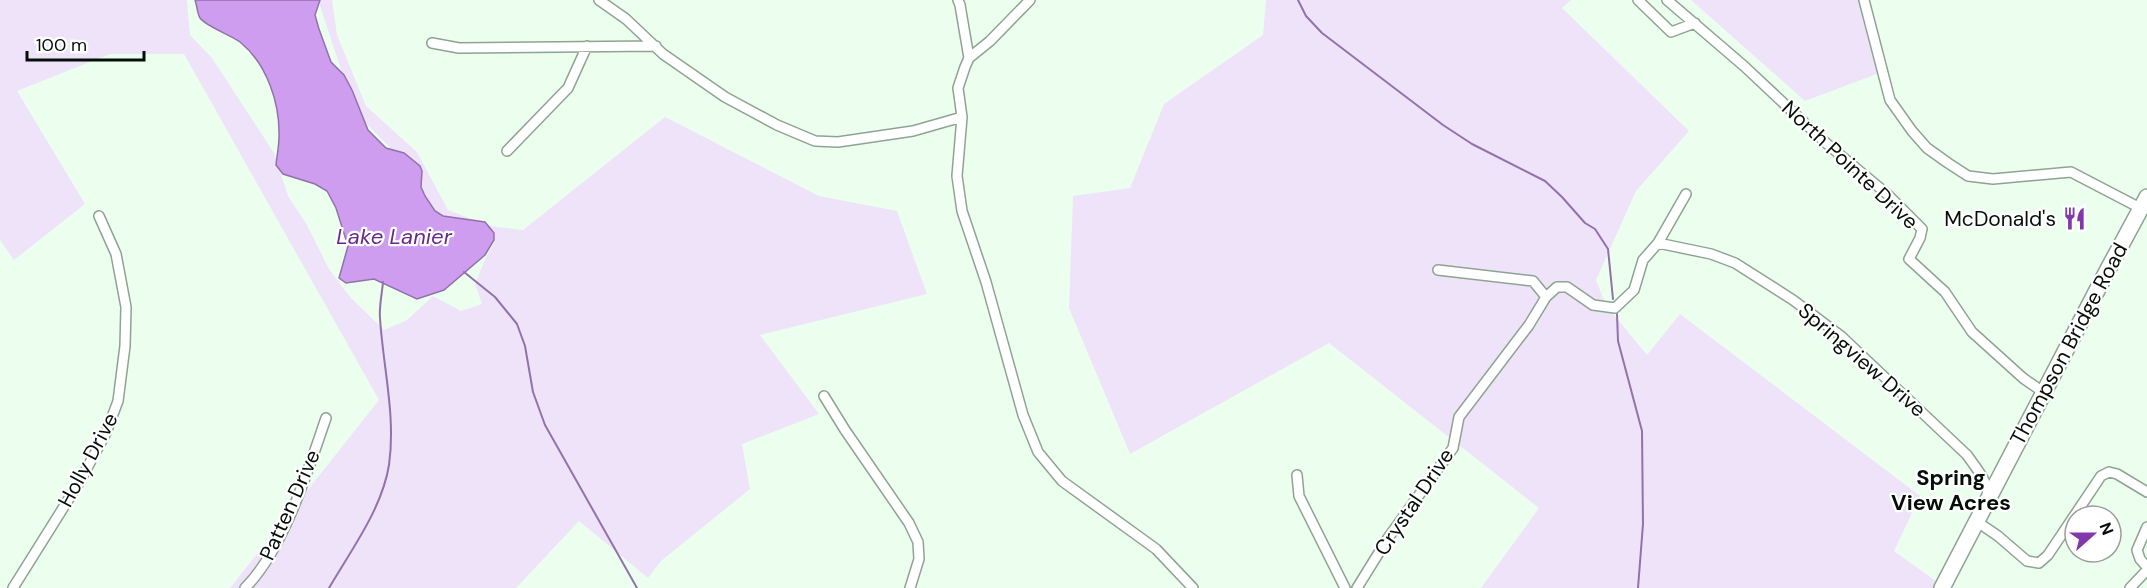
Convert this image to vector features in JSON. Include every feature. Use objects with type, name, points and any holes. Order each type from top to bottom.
[{"type":"highway","name":"Thompson Bridge Road","points":[[1942,588],[2043,392],[2145,205]]},
{"type":"street","points":[[599,0],[626,19],[663,54],[725,97],[815,141],[838,142],[914,131],[962,117]]},
{"type":"street","points":[[958,0],[969,58],[958,88],[962,117],[957,176],[962,211],[986,282],[1023,415],[1038,452],[1062,481],[1156,549],[1193,588]]},
{"type":"street","points":[[969,58],[990,41],[1030,0]]},
{"type":"street","points":[[1638,0],[1671,32],[1695,23]]},
{"type":"street","name":"North Pointe Drive","points":[[1667,0],[1761,81],[1826,143],[1887,194],[1922,229],[1909,259],[1945,292],[1972,332],[2023,378],[2043,392]]},
{"type":"street","points":[[1864,0],[1890,100],[1927,148],[1968,176],[1993,179],[2071,172],[2145,205]]},
{"type":"street","points":[[432,43],[459,48],[656,46]]},
{"type":"street","points":[[507,151],[568,88],[588,46]]},
{"type":"street","points":[[1438,270],[1533,281],[1546,297],[1557,287],[1567,287],[1593,304],[1615,308],[1634,290],[1643,260],[1658,243],[1686,194]]},
{"type":"street","name":"Holly Drive","points":[[16,587],[80,481],[106,432],[117,401],[125,346],[126,307],[116,254],[99,216]]},
{"type":"street","name":"Springview Drive","points":[[1658,243],[1711,254],[1735,263],[1793,300],[1841,336],[1967,455],[1988,488],[1988,498]]},
{"type":"street","name":"Crystal Drive","points":[[1357,588],[1388,538],[1453,448],[1459,417],[1529,325],[1546,297]]},
{"type":"street","points":[[824,396],[909,523],[918,542],[919,559],[910,588]]},
{"type":"street","name":"Patten Drive","points":[[245,588],[254,580],[267,561],[279,538],[304,483],[326,418]]},
{"type":"street","points":[[1976,521],[2027,561],[2039,563],[2048,555],[2101,476],[2109,472],[2117,474],[2147,492]]},
{"type":"street","points":[[1297,475],[1299,496],[1345,588]]},
{"type":"street","points":[[2130,588],[2147,569],[2137,550],[2147,527]]},
{"type":"shaded area","points":[[0,0],[187,0],[190,35],[212,58],[274,153],[288,196],[307,225],[329,269],[350,297],[384,330],[407,320],[433,296],[461,311],[482,304],[475,284],[495,241],[456,230],[416,199],[416,174],[355,112],[318,0],[332,0],[337,35],[366,106],[417,152],[448,210],[490,226],[523,230],[665,117],[819,196],[897,211],[927,294],[760,335],[819,414],[742,444],[750,489],[661,561],[648,578],[579,521],[516,588],[230,588],[379,400],[184,54],[110,54],[17,91],[85,204],[14,260],[0,240]]},
{"type":"shaded area","points":[[1266,0],[1571,0],[1562,8],[1689,131],[1636,191],[1596,280],[1606,305],[1647,355],[1680,314],[1920,496],[1894,551],[1940,584],[1938,588],[1481,588],[1539,508],[1329,343],[1130,454],[1069,308],[1073,196],[1130,188],[1164,104],[1263,35]]},
{"type":"shaded area","points":[[1691,0],[1863,0],[1882,72],[1805,101]]},
{"type":"water","name":"Lake Lanier","points":[[195,0],[320,0],[315,15],[331,62],[344,75],[368,130],[386,148],[404,153],[420,166],[421,187],[435,211],[443,216],[485,222],[494,233],[494,240],[485,255],[444,290],[417,299],[374,279],[346,283],[339,278],[348,246],[336,208],[327,191],[315,184],[283,174],[276,165],[279,124],[270,85],[258,61],[240,42],[200,18]]},
{"type":"waterway","points":[[1298,0],[1306,16],[1322,33],[1443,125],[1472,144],[1545,181],[1562,197],[1585,223],[1595,229],[1608,249],[1613,299]]},
{"type":"waterway","points":[[464,272],[495,297],[517,324],[525,346],[533,392],[545,425],[637,588]]},
{"type":"waterway","points":[[329,588],[373,513],[389,465],[390,410],[380,314],[383,282]]},
{"type":"waterway","points":[[1617,314],[1618,341],[1642,431],[1643,524],[1638,588]]},
{"type":"place","name":"McDonald's","points":[[2074,219]]},
{"type":"district","name":"Spring View Acres","points":[[1951,490]]}]
